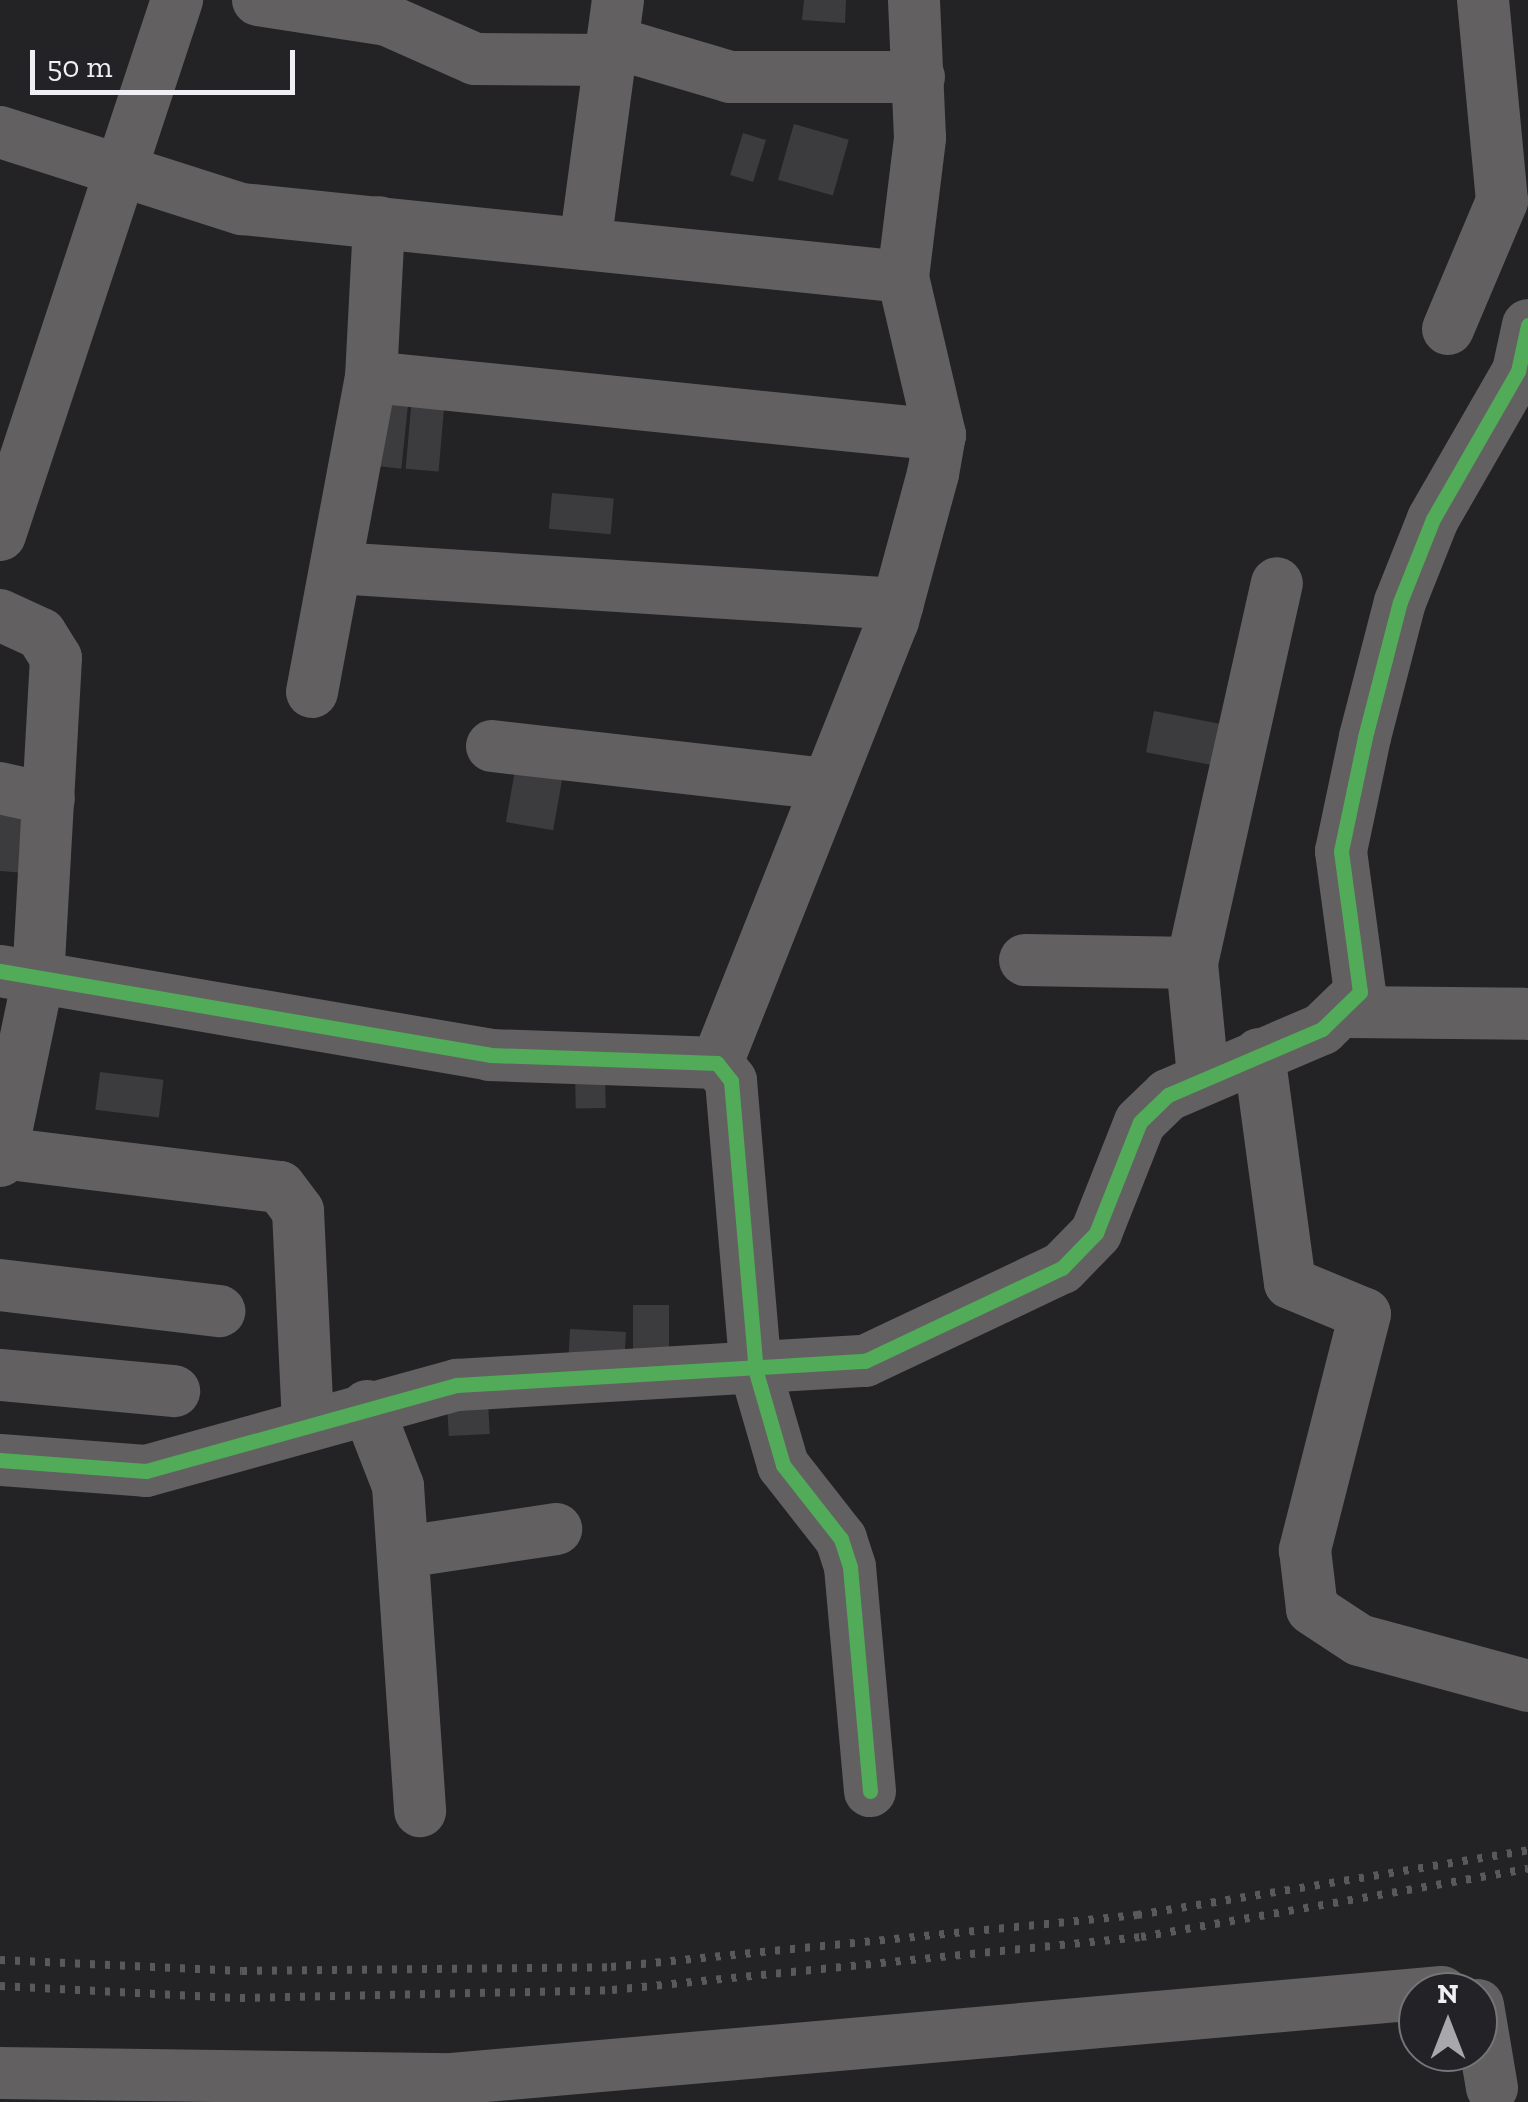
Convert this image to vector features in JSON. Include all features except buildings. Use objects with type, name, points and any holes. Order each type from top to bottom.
[{"type":"street","points":[[0,535],[177,0]]},
{"type":"street","points":[[258,0],[387,20],[474,59],[613,34],[730,77],[918,77]]},
{"type":"street","points":[[717,1064],[898,604],[940,435],[904,277],[918,77],[914,0]]},
{"type":"street","points":[[1448,329],[1502,201],[1482,0]]},
{"type":"street","points":[[585,244],[613,34]]},
{"type":"street","points":[[0,132],[242,209],[904,277]]},
{"type":"street","points":[[312,692],[371,377],[380,222]]},
{"type":"street","points":[[1348,1012],[1360,992],[1342,852],[1400,602],[1433,519],[1525,356]]},
{"type":"street","points":[[371,377],[940,435]]},
{"type":"street","points":[[337,568],[898,604]]},
{"type":"street","points":[[1203,1076],[1192,963],[1277,583]]},
{"type":"street","points":[[0,615],[41,634],[56,658],[24,794],[19,975],[1,1157],[280,1187],[298,1212],[308,1425]]},
{"type":"street","points":[[492,746],[828,784]]},
{"type":"street","points":[[1025,960],[1192,963]]},
{"type":"street","points":[[19,975],[490,1055],[717,1064],[732,1081],[756,1372],[782,1465],[841,1539],[850,1567],[870,1790]]},
{"type":"street","points":[[0,1460],[146,1471],[367,1406],[457,1385],[756,1372],[865,1360],[1062,1268],[1120,1190],[1140,1122],[1203,1076],[1348,1012],[1528,1014]]},
{"type":"street","points":[[1259,1054],[1290,1282],[1365,1314],[1360,1360],[1305,1550],[1312,1609],[1359,1640],[1528,1686]]},
{"type":"street","points":[[0,1285],[219,1311]]},
{"type":"street","points":[[0,1375],[174,1391]]},
{"type":"street","points":[[367,1406],[394,1461],[404,1552],[420,1810]]},
{"type":"street","points":[[404,1552],[556,1529]]},
{"type":"street","points":[[0,2073],[452,2079],[1398,1996]]},
{"type":"street","points":[[1486,2095],[1528,2048]]},
{"type":"railway","points":[[0,1960],[242,1971],[611,1967],[1137,1915],[1528,1850]]},
{"type":"railway","points":[[0,1986],[240,1998],[612,1990],[1141,1937],[1528,1869]]},
{"type":"cycle path","points":[[0,1460],[146,1471],[457,1385],[865,1361],[1062,1268],[1096,1233],[1140,1122],[1168,1095],[1322,1029],[1360,992],[1341,851],[1365,737],[1400,602],[1433,519],[1518,371],[1528,325]]},
{"type":"cycle path","points":[[0,971],[490,1055],[717,1063],[731,1081],[756,1372],[783,1465],[841,1539],[850,1567],[870,1791]]}]
